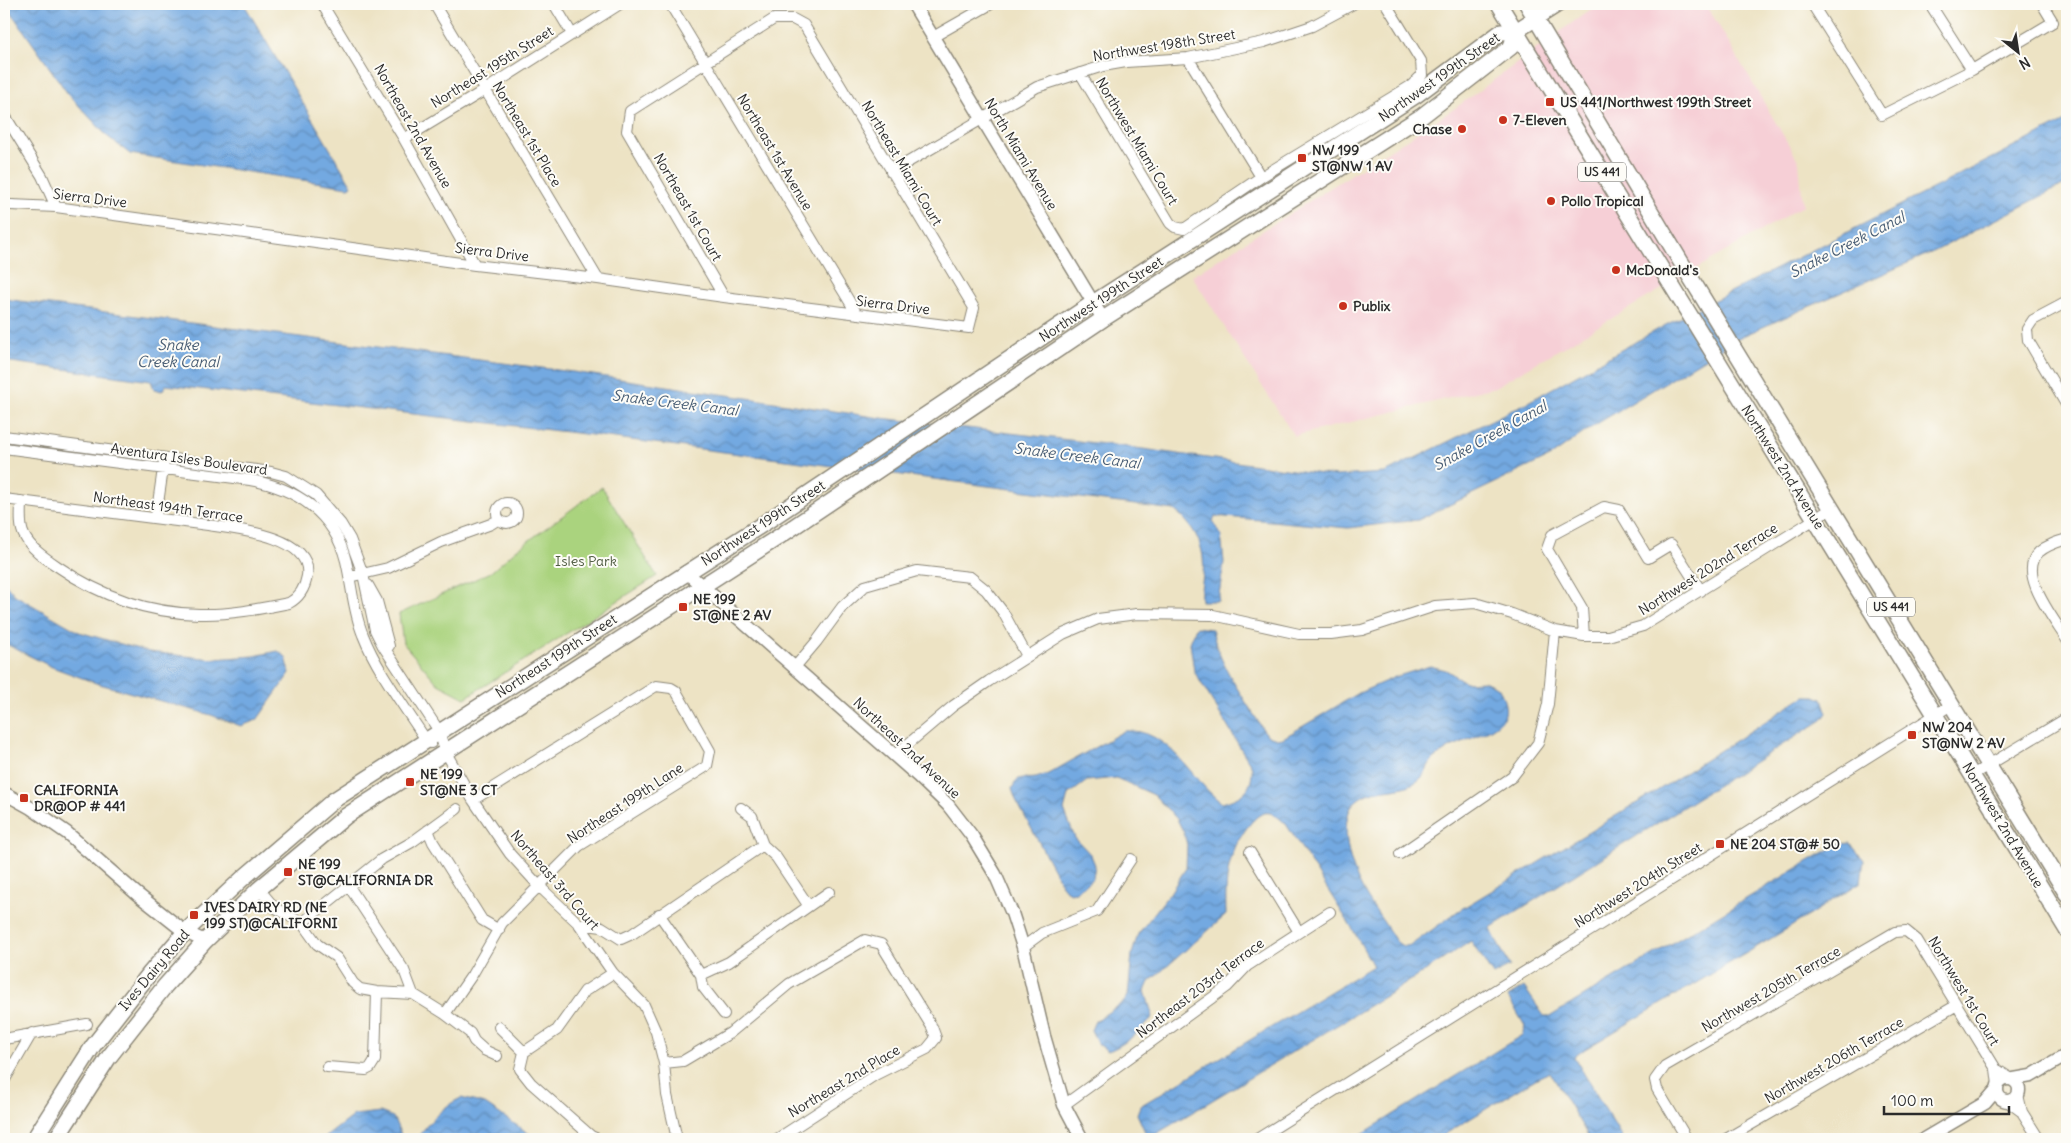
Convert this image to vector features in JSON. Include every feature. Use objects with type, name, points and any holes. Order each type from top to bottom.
[{"type":"main road","name":"Northwest 2nd Avenue","points":[[1500,4],[2067,930]]},
{"type":"main road","name":"Northwest 2nd Avenue","points":[[1527,4],[1706,304],[2067,894]]},
{"type":"main road","name":"Northwest 199th Street","points":[[686,572],[840,473],[1093,303],[1415,96],[1501,32],[1516,31],[1558,4]]},
{"type":"main road","name":"Northwest 199th Street","points":[[700,586],[868,477],[1103,319],[1422,116],[1511,47],[1516,31]]},
{"type":"main road","name":"Northeast 199th Street","points":[[426,740],[686,572]]},
{"type":"main road","name":"Northeast 199th Street","points":[[445,751],[700,586]]},
{"type":"main road","name":"Ives Dairy Road","points":[[37,1133],[93,1046],[185,932],[242,879],[334,800],[426,740]]},
{"type":"main road","name":"Ives Dairy Road","points":[[56,1138],[109,1057],[165,986],[205,941],[259,889],[346,816],[445,751]]},
{"type":"street","name":"Northeast 2nd Avenue","points":[[322,4],[404,139],[475,265]]},
{"type":"street","name":"Northeast 1st Place","points":[[434,4],[598,279]]},
{"type":"street","points":[[554,4],[572,34]]},
{"type":"street","name":"Northeast 195th Street","points":[[404,139],[620,4]]},
{"type":"street","name":"Northeast 1st Avenue","points":[[670,4],[857,314]]},
{"type":"street","name":"North Miami Avenue","points":[[913,4],[1103,319]]},
{"type":"street","points":[[933,37],[991,4]]},
{"type":"street","name":"Northwest 198th Street","points":[[891,172],[1037,87],[1103,66],[1126,62],[1188,58],[1272,39],[1312,26],[1353,4]]},
{"type":"street","points":[[1188,58],[1261,177],[1412,85],[1422,75],[1421,61],[1386,4]]},
{"type":"street","points":[[1812,4],[1882,115],[1972,70],[2053,22],[2042,4]]},
{"type":"street","points":[[1930,4],[1972,70]]},
{"type":"street","name":"Northeast Miami Court","points":[[705,62],[774,19],[793,19],[804,25],[974,308],[970,328]]},
{"type":"street","name":"Northeast 1st Court","points":[[705,62],[630,111],[627,131],[724,297]]},
{"type":"street","name":"Northwest Miami Court","points":[[1080,74],[1170,223],[1176,227],[1184,229],[1261,177]]},
{"type":"street","points":[[4,114],[42,176],[56,207]]},
{"type":"street","points":[[1624,207],[1642,196]]},
{"type":"street","name":"Sierra Drive","points":[[11,205],[56,207],[475,265],[598,279],[970,328]]},
{"type":"street","points":[[2067,302],[2033,320],[2027,329],[2028,340],[2067,406]]},
{"type":"street","points":[[1755,421],[1772,412]]},
{"type":"street","name":"Aventura Isles Boulevard","points":[[4,436],[271,472],[286,476],[316,495],[341,524],[350,538],[363,574],[375,630],[383,646],[398,666],[439,731],[445,751]]},
{"type":"street","name":"Aventura Isles Boulevard","points":[[4,448],[270,483],[293,492],[315,510],[334,533],[343,550],[358,621],[366,644],[426,740],[445,751]]},
{"type":"street","points":[[156,518],[165,457]]},
{"type":"street","name":"Northeast 194th Terrace","points":[[4,499],[21,501],[156,518],[237,529],[282,541],[302,553],[307,563],[308,574],[305,587],[297,598],[289,603],[227,614],[197,614],[133,605],[98,591],[46,559],[30,544],[23,534],[21,501]]},
{"type":"street","points":[[1584,636],[1582,608],[1546,549],[1552,535],[1604,507],[1619,510],[1648,558],[1671,544],[1701,591]]},
{"type":"street","name":"Northwest 202nd Terrace","points":[[895,755],[953,706],[1027,656],[1062,634],[1098,619],[1137,614],[1213,615],[1299,634],[1331,634],[1362,630],[1435,606],[1475,603],[1512,614],[1555,631],[1584,636],[1608,636],[1643,626],[1831,509]]},
{"type":"street","points":[[349,577],[388,568],[422,550],[491,524],[499,519]]},
{"type":"street","points":[[2067,538],[2049,545],[2037,554],[2032,564],[2032,577],[2035,588],[2067,640]]},
{"type":"street","points":[[795,667],[842,608],[865,586],[917,571],[970,576],[986,590],[1003,612],[1027,656]]},
{"type":"street","name":"Northeast 2nd Avenue","points":[[686,572],[895,755],[948,805],[972,836],[995,874],[1012,913],[1064,1105],[1082,1139]]},
{"type":"street","points":[[1400,854],[1512,777],[1538,743],[1548,704],[1555,631]]},
{"type":"street","name":"Northeast 199th Lane","points":[[445,1014],[472,975],[499,930],[509,924],[579,846],[707,766],[710,751],[676,691],[671,688],[656,686],[474,800]]},
{"type":"street","name":"Northwest 204th Street","points":[[1257,1139],[1951,705]]},
{"type":"street","points":[[1972,775],[2067,718]]},
{"type":"street","name":"Northeast 3rd Court","points":[[445,751],[474,800],[510,854],[542,889],[579,924],[613,973],[644,1005],[656,1032],[664,1062],[667,1095],[677,1139]]},
{"type":"street","points":[[4,793],[31,808],[67,833],[185,932],[205,941]]},
{"type":"street","points":[[741,808],[752,816],[763,845],[776,857],[808,905]]},
{"type":"street","points":[[302,923],[382,859],[457,809]]},
{"type":"street","points":[[428,830],[433,842],[482,920],[499,930]]},
{"type":"street","points":[[579,924],[602,927],[621,939],[632,934],[763,845]]},
{"type":"street","points":[[1250,852],[1299,932]]},
{"type":"street","points":[[1023,948],[1042,933],[1097,911],[1131,859]]},
{"type":"street","points":[[348,885],[404,970],[413,994]]},
{"type":"street","points":[[259,889],[274,907],[302,923],[317,944],[336,958],[353,983],[360,989],[413,994],[445,1014],[470,1033],[474,1041],[484,1050],[497,1056]]},
{"type":"street","points":[[701,976],[729,962],[829,892]]},
{"type":"street","name":"Northeast 203rd Terrace","points":[[1064,1105],[1227,987],[1247,966],[1330,912]]},
{"type":"street","points":[[659,914],[701,976],[703,987],[724,1014]]},
{"type":"street","name":"Northwest 1st Court","points":[[1906,931],[1917,940],[1996,1069],[2007,1094]]},
{"type":"street","name":"Northwest 205th Terrace","points":[[1687,1139],[1657,1089],[1656,1080],[1665,1066],[1895,932],[1906,931]]},
{"type":"street","name":"Northeast 2nd Place","points":[[664,1062],[683,1061],[730,1033],[789,984],[865,940],[881,944],[932,1027],[936,1038],[927,1049],[875,1075],[777,1139]]},
{"type":"street","points":[[598,1139],[592,1136],[531,1083],[520,1069],[524,1052],[557,1030],[586,991],[613,973]]},
{"type":"street","points":[[327,1067],[366,1070],[373,1064],[375,1060],[377,992]]},
{"type":"street","name":"Northwest 206th Terrace","points":[[1726,1139],[1957,1005]]},
{"type":"street","points":[[4,1039],[87,1024]]},
{"type":"street","points":[[499,1027],[524,1052]]},
{"type":"street","points":[[4,1081],[32,1033]]},
{"type":"street","points":[[1924,1139],[1985,1103],[2007,1094],[2031,1076],[2067,1055]]},
{"type":"street","name":"Northwest 1st Court","points":[[1996,1069],[2012,1079]]},
{"type":"street","points":[[2031,1076],[2003,1080],[2007,1094],[2022,1112],[2039,1139]]},
{"type":"street","points":[[37,1133],[56,1138]]},
{"type":"shaded area","points":[[1598,4],[1706,4],[1799,162],[1803,206],[1495,387],[1294,436],[1192,276],[1454,109]]},
{"type":"green space","name":"Isles Park","points":[[602,487],[657,576],[465,698],[438,684],[403,643],[399,614],[491,572],[516,550]]},
{"type":"water","points":[[5,4],[244,4],[352,186],[348,187],[130,154],[107,136],[68,94]]},
{"type":"water","name":"Snake Creek Canal","points":[[2067,120],[2067,183],[1935,251],[1738,338],[1595,425],[1551,456],[1418,520],[1348,528],[1215,516],[1213,522],[1221,535],[1224,562],[1218,601],[1201,601],[1203,555],[1201,547],[1188,523],[1174,510],[584,434],[166,385],[162,391],[154,389],[151,381],[4,361],[4,299],[573,372],[881,418],[1121,446],[1336,476],[1385,473],[1528,402],[1664,326]]},
{"type":"water","points":[[4,582],[15,595],[79,632],[149,652],[213,659],[254,656],[278,651],[286,657],[290,673],[257,720],[241,726],[211,715],[96,683],[52,667],[4,643]]},
{"type":"water","points":[[1196,627],[1212,629],[1220,656],[1232,680],[1268,736],[1277,739],[1283,738],[1359,693],[1395,677],[1430,666],[1446,670],[1465,682],[1484,681],[1499,688],[1505,707],[1505,714],[1502,720],[1489,730],[1443,752],[1429,764],[1422,777],[1414,783],[1400,788],[1371,793],[1357,800],[1347,817],[1347,840],[1355,873],[1367,897],[1395,940],[1404,946],[1414,943],[1458,911],[1657,791],[1805,696],[1815,696],[1822,699],[1827,713],[1822,720],[1490,928],[1510,966],[1493,975],[1471,941],[1399,988],[1151,1137],[1146,1134],[1137,1114],[1140,1106],[1373,966],[1352,928],[1286,824],[1270,813],[1264,813],[1256,817],[1242,834],[1236,845],[1227,878],[1226,915],[1149,982],[1145,991],[1153,1017],[1132,1037],[1115,1048],[1108,1051],[1098,1044],[1091,1030],[1095,1021],[1124,1002],[1128,996],[1132,954],[1138,934],[1170,893],[1186,868],[1187,845],[1184,833],[1177,819],[1154,795],[1116,778],[1087,781],[1068,795],[1064,810],[1075,838],[1091,855],[1095,865],[1093,878],[1076,892],[1069,893],[1062,885],[1016,800],[1012,789],[1019,779],[1036,778],[1048,774],[1124,731],[1140,732],[1154,737],[1167,746],[1210,793],[1222,803],[1241,795],[1251,781],[1252,767],[1194,671],[1190,643]]},
{"type":"water","points":[[1850,843],[1864,860],[1861,882],[1792,926],[1574,1057],[1623,1139],[1590,1139],[1550,1072],[1437,1139],[1354,1139],[1522,1035],[1525,1026],[1508,997],[1524,987],[1544,1016],[1551,1016],[1819,855],[1840,844]]},
{"type":"water","points":[[461,1098],[485,1104],[537,1139],[416,1139],[441,1111]]},
{"type":"water","points":[[380,1112],[393,1117],[403,1139],[323,1139],[354,1115]]},
{"type":"place","name":"US 441/Northwest 199th Street","points":[[1550,102]]},
{"type":"place","name":"7-Eleven","points":[[1503,120]]},
{"type":"place","name":"Chase","points":[[1462,129]]},
{"type":"place","name":"NW 199 ST@NW 1 AV","points":[[1302,158]]},
{"type":"place","name":"Pollo Tropical","points":[[1551,201]]},
{"type":"place","name":"McDonald's","points":[[1616,270]]},
{"type":"place","name":"Publix","points":[[1343,306]]},
{"type":"place","name":"NE 199 ST@NE 2 AV","points":[[683,607]]},
{"type":"place","name":"NW 204 ST@NW 2 AV","points":[[1912,735]]},
{"type":"place","name":"NE 199 ST@NE 3 CT","points":[[410,782]]},
{"type":"place","name":"CALIFORNIA DR@OP # 441","points":[[24,798]]},
{"type":"place","name":"NE 204 ST@# 50","points":[[1720,844]]},
{"type":"place","name":"NE 199 ST@CALIFORNIA DR","points":[[288,872]]},
{"type":"place","name":"IVES DAIRY RD (NE 199 ST)@CALIFORNI","points":[[194,915]]}]
